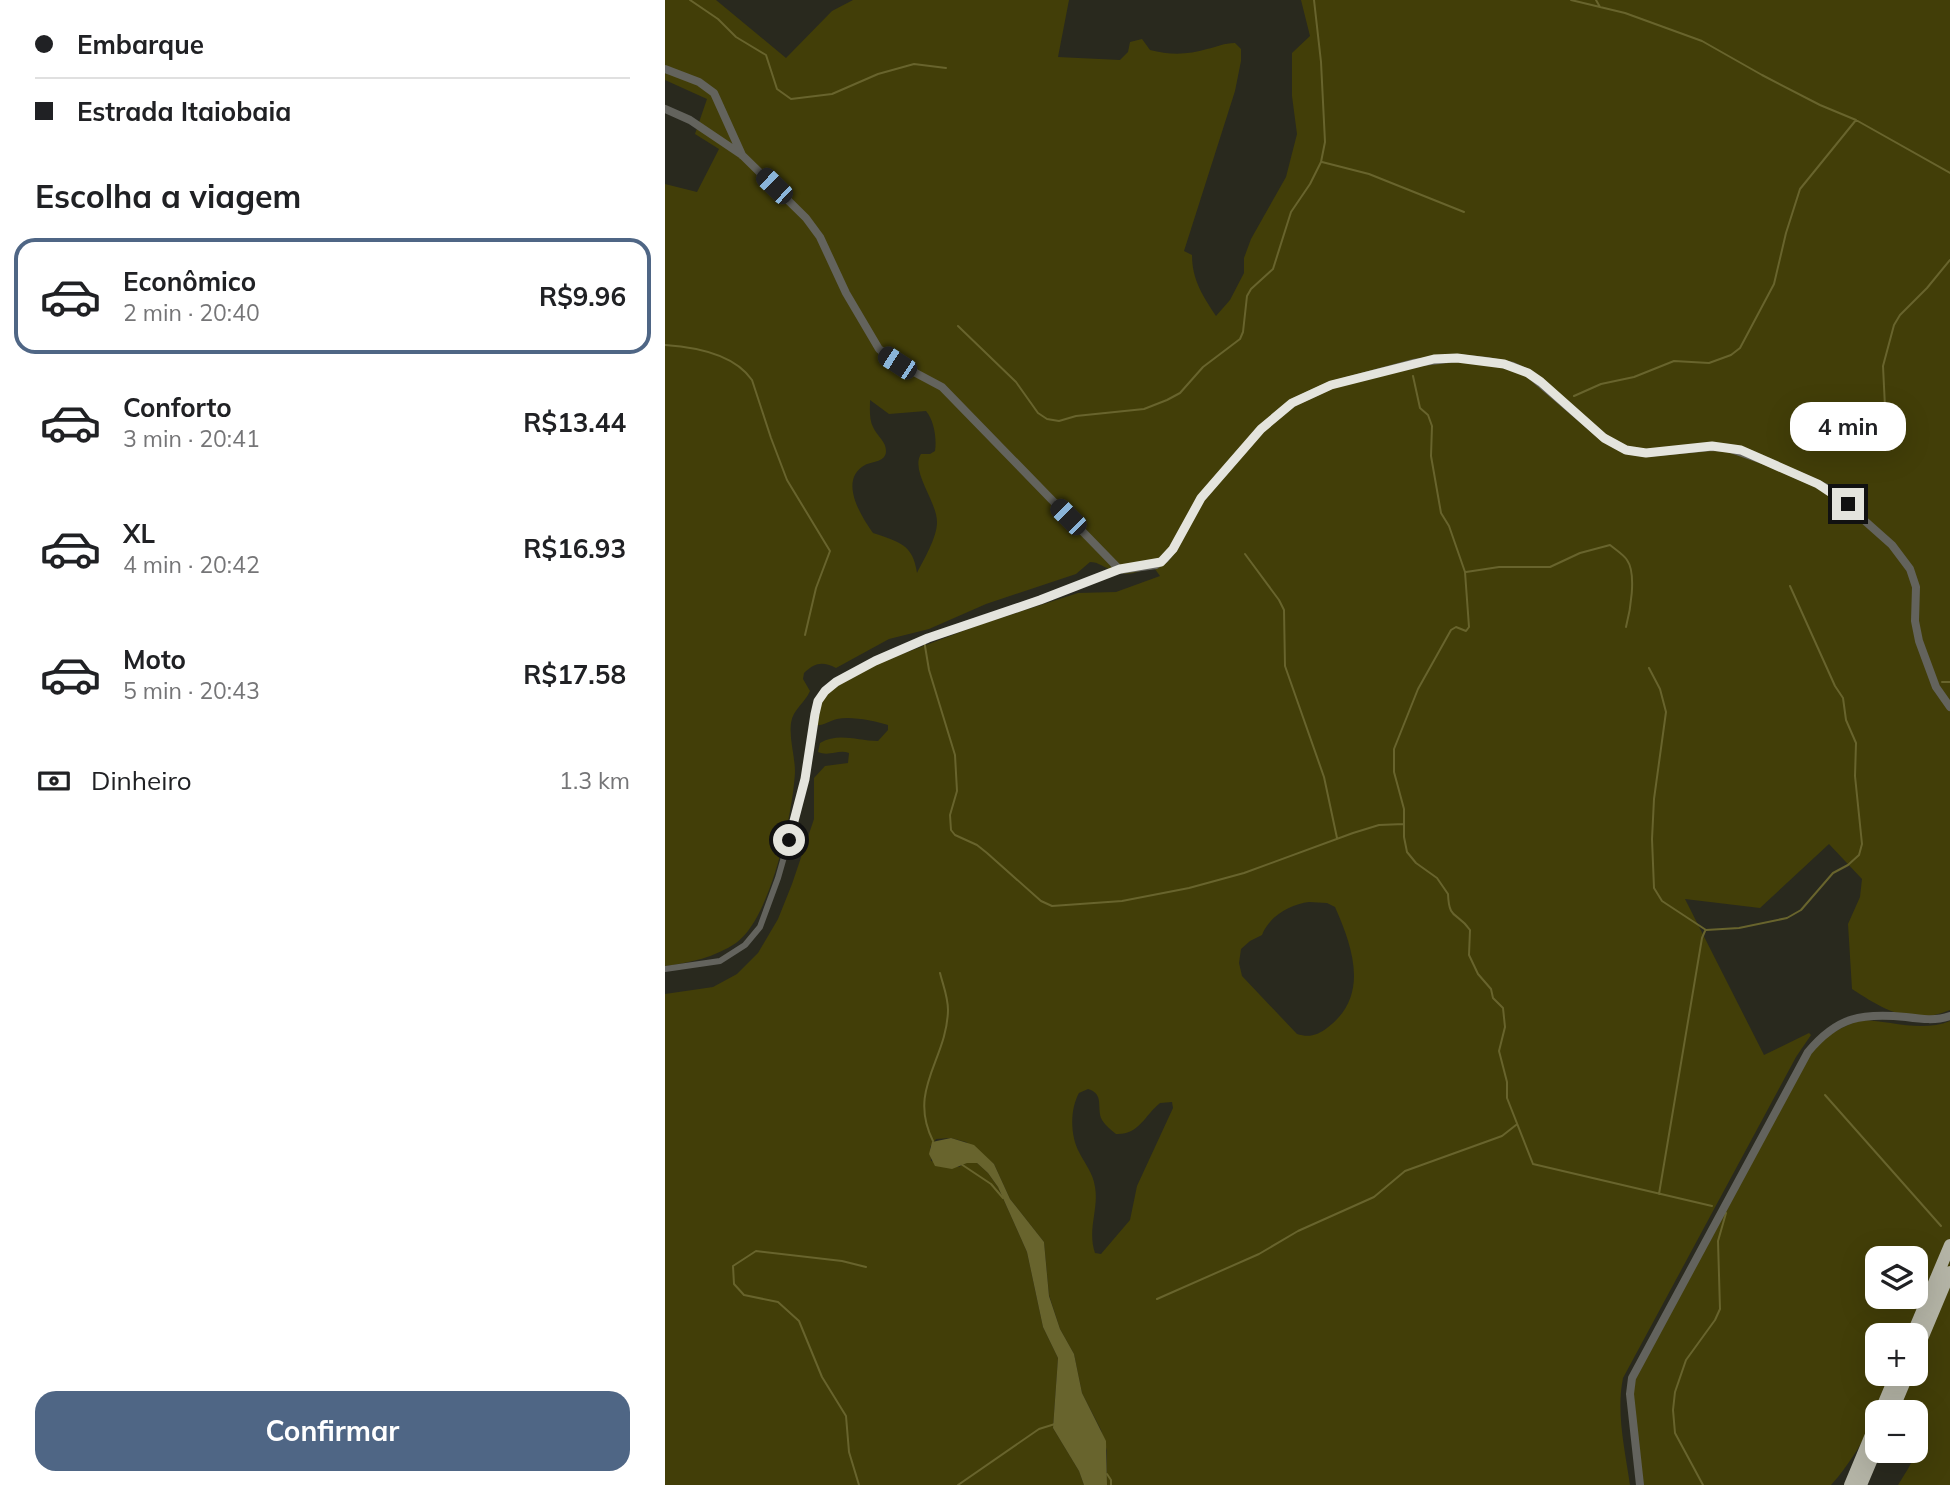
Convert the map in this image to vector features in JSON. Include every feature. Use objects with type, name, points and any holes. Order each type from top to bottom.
[{"type":"highway","points":[[1917,1323],[1950,1245]]},
{"type":"highway","points":[[1928,1324],[1950,1272]]},
{"type":"highway","points":[[1850,1485],[1865,1449]]},
{"type":"highway","points":[[1861,1485],[1870,1463]]},
{"type":"street","points":[[665,69],[699,82],[714,93],[742,155]]},
{"type":"street","points":[[665,108],[690,120],[742,155],[814,227],[846,293],[879,349],[897,363],[942,387],[1120,569]]},
{"type":"street","points":[[665,969],[720,961],[745,945],[760,927],[778,878],[805,779],[818,701],[836,682],[875,661],[928,638],[1040,600],[1120,569],[1156,565],[1165,559],[1201,498],[1261,429],[1292,403],[1331,385],[1413,363],[1457,358],[1513,366],[1528,373],[1604,438],[1626,450],[1646,453],[1712,446],[1728,447],[1829,489],[1892,545],[1910,569],[1916,587],[1915,621],[1919,641],[1936,687],[1950,707]]},
{"type":"street","points":[[1640,1485],[1630,1394],[1632,1378],[1808,1052],[1838,1024],[1858,1017],[1929,1019],[1950,1016]]},
{"type":"shaded area","points":[[665,0],[716,0],[786,58],[832,11],[853,0],[1069,0],[1058,57],[1120,60],[1128,52],[1130,42],[1142,39],[1150,50],[1171,53],[1193,52],[1235,43],[1241,49],[1241,61],[1235,91],[1184,251],[1192,255],[1196,280],[1216,316],[1230,300],[1244,273],[1244,258],[1251,239],[1286,177],[1297,134],[1292,96],[1292,53],[1310,36],[1301,0],[1950,0],[1950,1010],[1936,1015],[1910,1016],[1887,1009],[1852,989],[1848,924],[1860,897],[1862,879],[1829,844],[1760,908],[1685,899],[1764,1055],[1809,1033],[1811,1035],[1796,1057],[1623,1378],[1621,1418],[1630,1485],[1107,1485],[1107,1451],[1101,1430],[1082,1393],[1074,1354],[1060,1329],[1049,1295],[1044,1242],[1010,1199],[994,1164],[966,1142],[951,1138],[936,1139],[930,1147],[931,1161],[959,1167],[966,1163],[977,1163],[988,1173],[998,1187],[1027,1252],[1043,1327],[1058,1358],[1053,1428],[1079,1471],[1084,1485],[665,1485],[665,994],[713,987],[737,974],[758,953],[778,919],[814,819],[814,778],[825,766],[848,763],[849,753],[818,752],[820,743],[834,738],[878,741],[888,730],[888,725],[843,718],[816,725],[813,719],[824,693],[876,664],[979,625],[1078,593],[1116,592],[1160,576],[1152,565],[1135,573],[1124,574],[1090,562],[1076,574],[986,604],[929,629],[889,639],[836,668],[827,664],[815,665],[804,673],[803,679],[810,691],[791,723],[795,772],[790,812],[778,864],[760,912],[749,930],[728,948],[702,959],[665,966],[665,184],[697,192],[719,149],[695,134],[707,99],[665,80]],"holes":[[[870,400],[889,414],[926,411],[933,424],[935,451],[921,454],[919,469],[937,522],[930,548],[917,573],[912,556],[903,545],[873,533],[854,498],[853,480],[857,472],[865,465],[884,457],[886,451],[885,444],[872,424]],[[1302,903],[1327,903],[1335,907],[1352,955],[1354,971],[1349,1001],[1340,1015],[1324,1030],[1309,1036],[1297,1034],[1242,976],[1239,963],[1241,949],[1262,935],[1275,917]],[[1088,1089],[1097,1094],[1102,1120],[1116,1134],[1136,1128],[1160,1103],[1172,1102],[1173,1108],[1137,1186],[1130,1220],[1101,1254],[1095,1253],[1093,1244],[1096,1203],[1094,1182],[1076,1145],[1073,1130],[1074,1107],[1079,1093]]]},
{"type":"shaded area","points":[[1860,1020],[1928,1026],[1950,1021],[1950,1485],[1898,1485],[1910,1463],[1928,1463],[1928,1400],[1865,1400],[1865,1436],[1831,1485],[1640,1485],[1632,1380],[1804,1062],[1822,1041]]},
{"type":"shaded area","points":[[951,1138],[974,1145],[994,1164],[1010,1199],[1044,1242],[1049,1296],[1060,1329],[1074,1354],[1082,1393],[1106,1441],[1107,1485],[1084,1485],[1079,1471],[1053,1428],[1058,1358],[1043,1327],[1027,1252],[998,1187],[977,1163],[967,1163],[952,1169],[935,1166],[929,1154],[932,1142]]},
{"type":"waterway","points":[[690,0],[718,19],[736,37],[766,55],[777,89],[791,99],[832,94],[878,74],[914,64],[946,68]]},
{"type":"waterway","points":[[958,326],[1016,382],[1038,413],[1047,419],[1059,421],[1076,416],[1144,409],[1167,400],[1180,393],[1203,367],[1240,339],[1247,296],[1273,269],[1291,212],[1321,162],[1325,142],[1321,62],[1314,0]]},
{"type":"waterway","points":[[1571,0],[1625,13],[1702,41],[1820,105],[1856,120],[1950,173]]},
{"type":"waterway","points":[[1596,0],[1600,7]]},
{"type":"waterway","points":[[1574,396],[1601,384],[1634,377],[1674,361],[1709,363],[1731,355],[1740,348],[1774,284],[1800,189],[1856,120]]},
{"type":"waterway","points":[[1322,162],[1369,174],[1464,212]]},
{"type":"waterway","points":[[1880,424],[1885,407],[1883,366],[1894,325],[1950,260]]},
{"type":"waterway","points":[[665,345],[701,350],[724,358],[744,371],[752,380],[787,480],[830,551],[816,588],[805,635]]},
{"type":"waterway","points":[[1413,376],[1420,408],[1428,415],[1432,426],[1431,456],[1441,513],[1449,526],[1465,572],[1469,627],[1466,631],[1456,627],[1451,630],[1418,689],[1394,749],[1394,772],[1404,809],[1407,852],[1416,863],[1437,878],[1448,894],[1452,912],[1470,930],[1469,955],[1478,974],[1491,989],[1493,998],[1503,1008],[1505,1027],[1499,1051],[1507,1082],[1507,1098],[1533,1164],[1712,1206]]},
{"type":"waterway","points":[[1466,572],[1499,567],[1550,567],[1580,553],[1610,545],[1626,558],[1632,574],[1631,603],[1626,627]]},
{"type":"waterway","points":[[1245,554],[1284,610],[1285,666],[1324,777],[1337,838]]},
{"type":"waterway","points":[[1649,668],[1660,689],[1666,712],[1654,799],[1652,839],[1654,888],[1662,901],[1706,930],[1739,928],[1787,918],[1801,910],[1833,873],[1859,855],[1862,844],[1855,776],[1856,743],[1846,720],[1843,698],[1790,586]]},
{"type":"waterway","points":[[924,640],[929,670],[955,755],[957,791],[950,815],[951,830],[955,835],[977,845],[1041,901],[1052,906],[1122,901],[1189,888],[1244,873],[1379,825],[1404,824]]},
{"type":"waterway","points":[[1942,682],[1950,682]]},
{"type":"waterway","points":[[1659,1194],[1705,931]]},
{"type":"waterway","points":[[933,1141],[924,1106],[930,1075],[946,1028],[948,1005],[940,973]]},
{"type":"waterway","points":[[1825,1095],[1941,1226]]},
{"type":"waterway","points":[[1157,1299],[1259,1254],[1298,1231],[1374,1197],[1405,1171],[1502,1136],[1516,1125]]},
{"type":"waterway","points":[[961,1164],[991,1184],[1003,1198]]},
{"type":"waterway","points":[[1703,1485],[1675,1433],[1673,1410],[1675,1392],[1686,1360],[1720,1309],[1718,1241],[1726,1213]]},
{"type":"waterway","points":[[859,1485],[849,1452],[846,1416],[822,1377],[799,1321],[778,1302],[744,1295],[734,1284],[733,1266],[756,1251],[842,1261],[866,1267]]},
{"type":"waterway","points":[[958,1485],[1039,1429],[1055,1424]]},
{"type":"waterway","points":[[1107,1474],[1111,1485]]},
{"type":"route","points":[[789,840],[805,779],[818,701],[825,691],[875,661],[928,638],[1040,600],[1120,569],[1156,565],[1161,562],[1173,549],[1201,498],[1261,429],[1292,403],[1331,385],[1434,359],[1457,358],[1513,366],[1541,382],[1604,438],[1626,450],[1646,453],[1712,446],[1741,450],[1829,489],[1848,504]]}]
